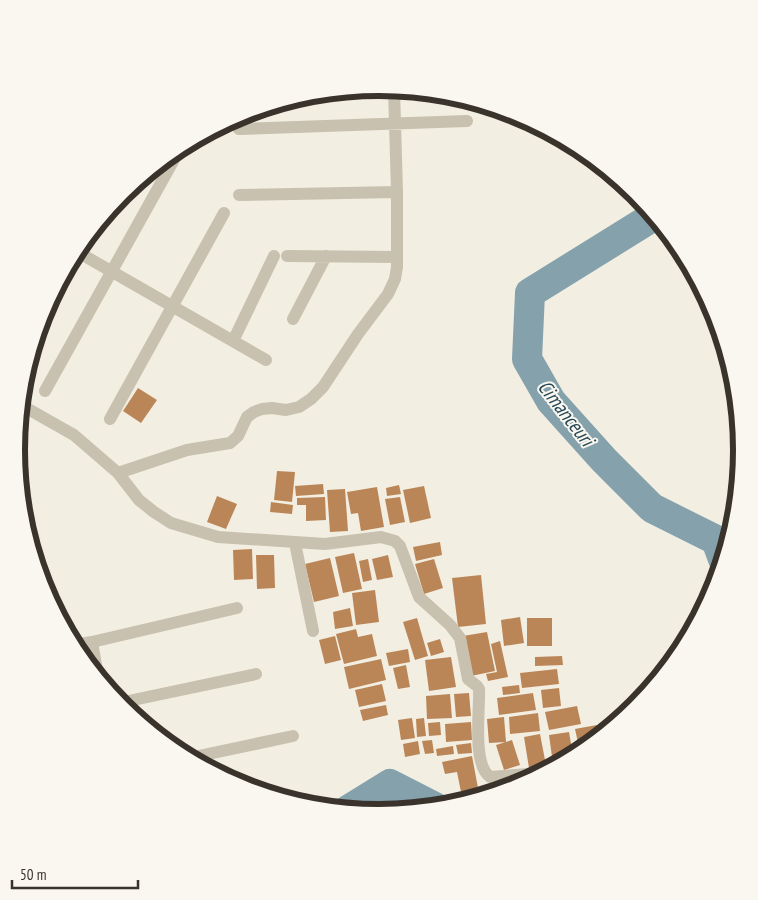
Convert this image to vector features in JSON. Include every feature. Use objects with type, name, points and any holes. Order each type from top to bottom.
[{"type":"street","points":[[118,474],[187,450],[230,443],[238,436],[247,418],[254,412],[262,408],[286,410],[299,407],[311,399],[323,387],[358,334],[388,294],[395,279],[397,192],[394,97]]},
{"type":"street","points":[[239,129],[394,122],[467,121]]},
{"type":"street","points":[[45,391],[172,163]]},
{"type":"street","points":[[239,195],[397,192]]},
{"type":"street","points":[[110,419],[224,213]]},
{"type":"street","points":[[83,256],[266,360]]},
{"type":"street","points":[[233,342],[280,256],[397,257]]},
{"type":"street","points":[[293,319],[326,256]]},
{"type":"street","points":[[28,410],[74,435],[118,474],[140,500],[171,523],[218,537],[325,544],[382,537],[395,541],[400,546],[419,597],[450,625],[460,638],[468,679],[479,689],[479,744],[485,773],[490,777],[519,775]]},
{"type":"street","points":[[295,542],[313,631]]},
{"type":"street","points":[[83,644],[237,608]]},
{"type":"street","points":[[92,642],[96,663]]},
{"type":"street","points":[[130,701],[256,674]]},
{"type":"street","points":[[200,756],[292,736]]},
{"type":"building","points":[[138,388],[157,400],[141,423],[123,411]]},
{"type":"building","points":[[277,471],[295,472],[292,502],[274,500]]},
{"type":"building","points":[[323,484],[324,494],[296,496],[295,486]]},
{"type":"building","points":[[399,485],[401,494],[387,496],[386,488]]},
{"type":"building","points":[[424,486],[431,518],[410,523],[403,490]]},
{"type":"building","points":[[377,487],[384,527],[361,531],[358,513],[351,514],[347,492]]},
{"type":"building","points":[[345,489],[348,531],[330,532],[327,490]]},
{"type":"building","points":[[217,496],[237,504],[226,529],[207,522]]},
{"type":"building","points":[[325,497],[326,520],[306,521],[306,505],[297,505],[297,498]]},
{"type":"building","points":[[400,497],[405,522],[390,525],[385,499]]},
{"type":"building","points":[[271,502],[293,505],[292,514],[270,512]]},
{"type":"building","points":[[440,542],[442,555],[416,561],[413,547]]},
{"type":"building","points":[[252,549],[253,579],[234,580],[233,550]]},
{"type":"building","points":[[354,553],[362,589],[343,593],[335,557]]},
{"type":"building","points":[[256,555],[274,555],[275,588],[257,589]]},
{"type":"building","points":[[388,555],[393,577],[377,580],[372,559]]},
{"type":"building","points":[[330,558],[339,596],[314,602],[305,564]]},
{"type":"building","points":[[368,559],[372,580],[363,582],[359,561]]},
{"type":"building","points":[[434,559],[443,588],[424,594],[415,564]]},
{"type":"building","points":[[481,575],[486,624],[458,627],[452,578]]},
{"type":"building","points":[[375,590],[379,622],[356,625],[352,593]]},
{"type":"building","points":[[350,608],[353,626],[335,629],[333,612]]},
{"type":"building","points":[[520,617],[524,643],[504,646],[501,620]]},
{"type":"building","points":[[417,618],[428,656],[415,660],[403,622]]},
{"type":"building","points":[[527,618],[552,618],[552,646],[527,646]]},
{"type":"building","points":[[356,629],[358,637],[372,634],[377,656],[344,664],[336,634]]},
{"type":"building","points":[[487,632],[495,671],[471,676],[463,636]]},
{"type":"building","points":[[335,636],[341,660],[325,664],[319,640]]},
{"type":"building","points":[[440,639],[444,652],[431,656],[427,643]]},
{"type":"building","points":[[500,641],[508,677],[488,681],[486,674],[497,672],[491,644]]},
{"type":"building","points":[[408,649],[410,662],[389,666],[386,653]]},
{"type":"building","points":[[562,656],[563,665],[535,666],[535,657]]},
{"type":"building","points":[[451,657],[456,687],[429,691],[425,660]]},
{"type":"building","points":[[381,659],[386,680],[349,689],[344,667]]},
{"type":"building","points":[[406,665],[410,687],[398,689],[393,668]]},
{"type":"building","points":[[557,669],[559,684],[522,688],[520,673]]},
{"type":"building","points":[[382,684],[386,701],[359,707],[355,690]]},
{"type":"building","points":[[519,685],[520,693],[503,695],[502,687]]},
{"type":"building","points":[[559,688],[561,706],[543,708],[541,690]]},
{"type":"building","points":[[469,693],[471,716],[456,717],[454,694]]},
{"type":"building","points":[[533,693],[536,710],[499,715],[497,698]]},
{"type":"building","points":[[450,694],[452,718],[427,719],[426,696]]},
{"type":"building","points":[[386,705],[388,715],[363,721],[360,710]]},
{"type":"building","points":[[577,706],[581,724],[549,730],[545,712]]},
{"type":"building","points":[[538,713],[540,731],[510,734],[509,717]]},
{"type":"building","points":[[504,717],[506,742],[489,743],[487,719]]},
{"type":"building","points":[[412,718],[415,738],[401,740],[398,720]]},
{"type":"building","points":[[424,718],[426,736],[417,737],[416,719]]},
{"type":"building","points":[[440,722],[441,735],[429,736],[428,723]]},
{"type":"building","points":[[471,722],[472,740],[446,742],[445,724]]},
{"type":"building","points":[[597,725],[598,729],[578,743],[575,729]]},
{"type":"building","points":[[569,732],[572,747],[552,759],[549,735]]},
{"type":"building","points":[[540,734],[545,762],[529,768],[524,737]]},
{"type":"building","points":[[432,740],[434,753],[425,754],[422,741]]},
{"type":"building","points":[[512,740],[520,765],[504,770],[496,745]]},
{"type":"building","points":[[418,741],[420,754],[405,757],[403,744]]},
{"type":"building","points":[[471,743],[472,753],[458,754],[456,745]]},
{"type":"building","points":[[453,746],[454,754],[437,756],[436,749]]},
{"type":"building","points":[[472,756],[478,788],[461,792],[457,772],[445,774],[442,762]]},
{"type":"waterway","name":"Cimanceuri","points":[[648,220],[530,293],[527,359],[551,401],[604,460],[652,508],[716,540],[719,548]]},
{"type":"waterway","name":"Cimanceuri","points":[[359,803],[390,784],[424,801]]}]
